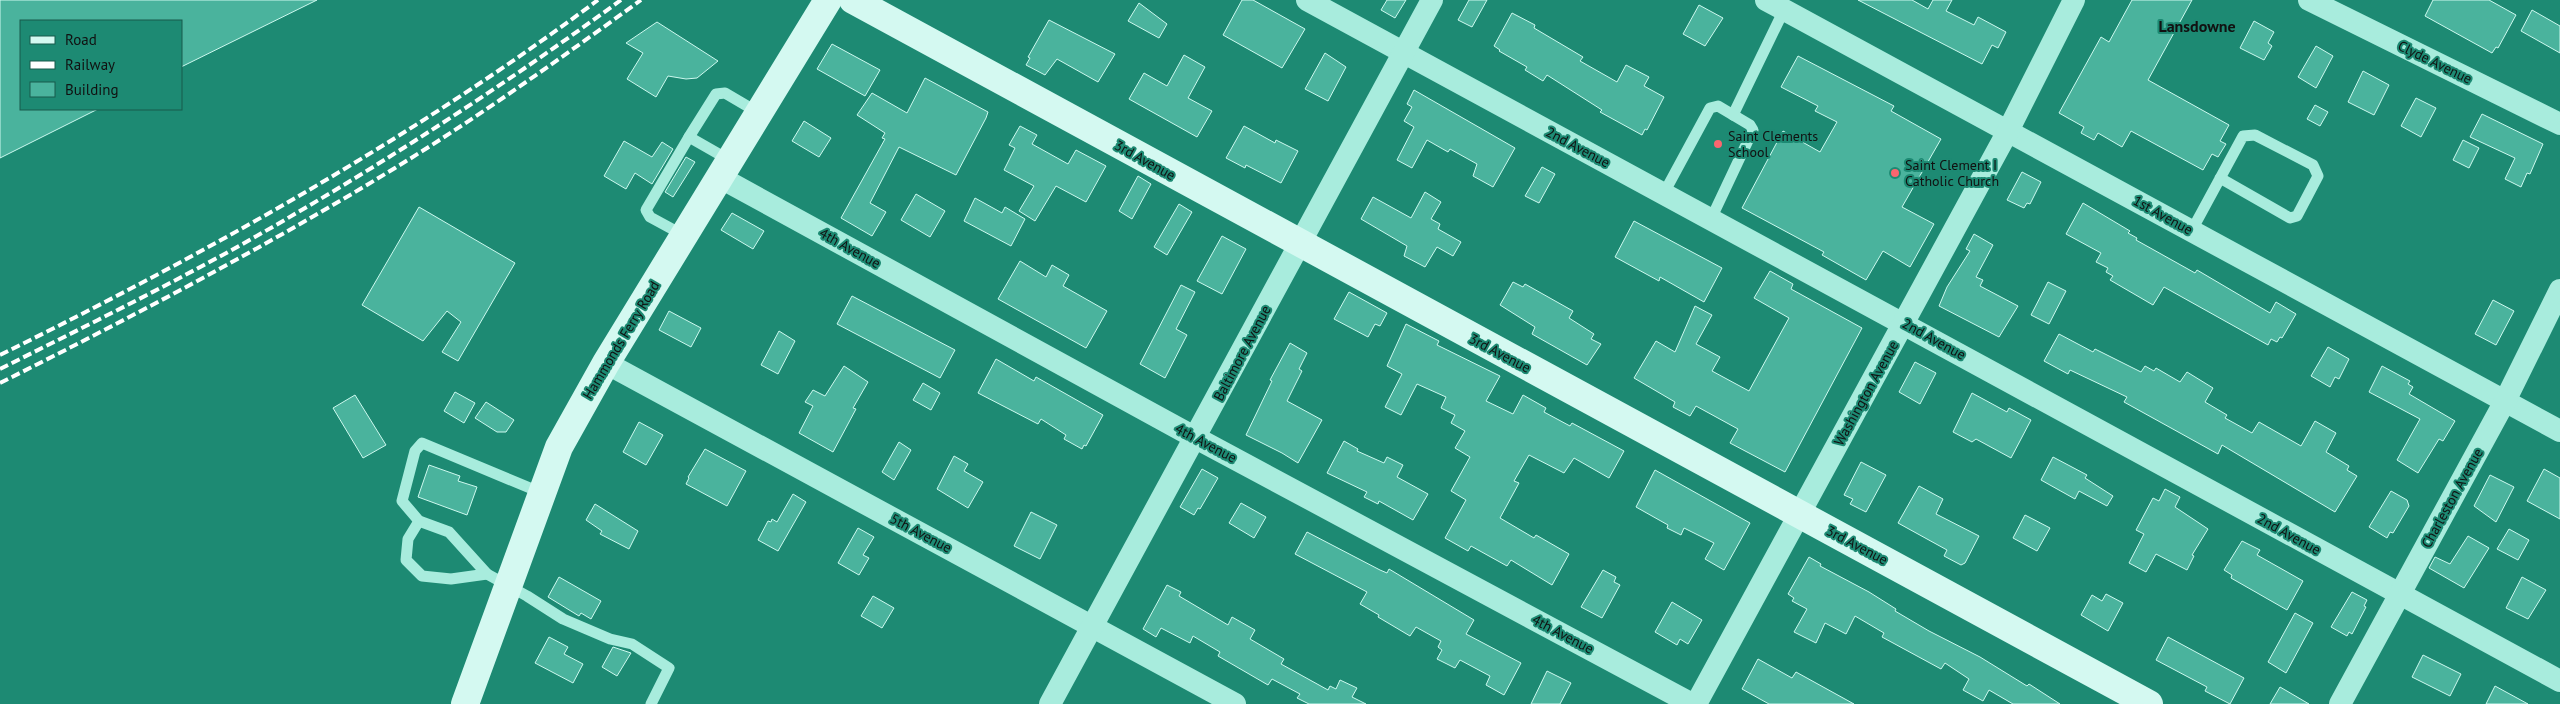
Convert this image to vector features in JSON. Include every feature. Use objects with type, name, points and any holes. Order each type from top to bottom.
[{"type":"street","name":"Hammonds Ferry Road","points":[[466,704],[498,580],[542,493],[559,447],[606,362],[726,170],[828,0]]},
{"type":"street","name":"3rd Avenue","points":[[853,0],[1300,245],[2149,704]]},
{"type":"street","name":"2nd Avenue","points":[[1307,0],[2560,681]]},
{"type":"street","name":"Baltimore Avenue","points":[[1050,704],[1432,0]]},
{"type":"street","name":"Washington Avenue","points":[[1694,704],[1800,515],[1904,323],[2008,130],[2074,0]]},
{"type":"street","name":"Clyde Avenue","points":[[2309,0],[2560,124]]},
{"type":"street","name":"1st Avenue","points":[[1775,5],[2560,431]]},
{"type":"street","name":"4th Avenue","points":[[726,170],[1196,438],[1694,704]]},
{"type":"street","name":"Charleston Avenue","points":[[2340,704],[2505,401],[2560,290]]},
{"type":"street","name":"5th Avenue","points":[[606,362],[1235,704]]},
{"type":"lane","points":[[1733,115],[1775,5]]},
{"type":"lane","points":[[685,236],[650,217],[646,210],[689,137],[716,94],[725,93],[759,113]]},
{"type":"lane","points":[[1664,193],[1710,108],[1718,106],[1750,125],[1753,130],[1711,219]]},
{"type":"lane","points":[[2192,230],[2242,136],[2255,135],[2313,165],[2318,176],[2297,216],[2290,218],[2220,178]]},
{"type":"lane","points":[[689,137],[726,170]]},
{"type":"lane","points":[[542,493],[422,443],[415,451],[402,500],[419,520],[449,532],[498,580],[563,619],[610,639],[632,644],[669,668],[651,704]]},
{"type":"lane","points":[[419,520],[408,539],[406,560],[422,576],[498,580]]},
{"type":"building","points":[[0,0],[317,0],[182,67],[182,20],[20,20],[20,110],[96,110],[0,158]]},
{"type":"building","points":[[1242,0],[1253,0],[1305,29],[1282,68],[1223,35]]},
{"type":"building","points":[[1387,0],[1406,0],[1395,18],[1381,10]]},
{"type":"building","points":[[1469,0],[1487,0],[1472,27],[1458,20]]},
{"type":"building","points":[[1858,0],[1912,0],[1928,9],[1933,0],[1952,0],[1946,11],[1974,25],[1978,17],[2006,32],[1998,48],[1992,45],[1982,64]]},
{"type":"building","points":[[2132,0],[2192,0],[2148,80],[2229,125],[2220,141],[2226,144],[2218,157],[2212,154],[2203,170],[2131,131],[2122,147],[2098,133],[2094,140],[2081,133],[2084,127],[2059,113],[2101,37],[2109,42]]},
{"type":"building","points":[[2433,0],[2489,0],[2516,15],[2498,48],[2496,47],[2492,53],[2425,16]]},
{"type":"building","points":[[1139,3],[1167,24],[1159,38],[1128,21]]},
{"type":"building","points":[[1699,5],[1723,18],[1705,46],[1683,34]]},
{"type":"building","points":[[2532,10],[2560,26],[2560,53],[2521,31]]},
{"type":"building","points":[[1512,13],[1535,25],[1534,28],[1583,57],[1580,61],[1617,82],[1626,65],[1649,77],[1644,86],[1664,97],[1647,130],[1645,129],[1642,135],[1600,112],[1602,110],[1547,75],[1543,81],[1525,70],[1527,67],[1499,51],[1494,46]]},
{"type":"building","points":[[1049,20],[1115,54],[1098,82],[1057,59],[1045,75],[1026,65],[1030,58],[1028,57]]},
{"type":"building","points":[[2254,21],[2274,32],[2268,43],[2272,46],[2264,60],[2240,48]]},
{"type":"building","points":[[657,22],[718,61],[697,78],[686,79],[668,76],[656,97],[627,79],[643,53],[626,43]]},
{"type":"building","points":[[832,44],[880,70],[865,96],[817,69]]},
{"type":"building","points":[[2316,46],[2333,56],[2316,88],[2298,77]]},
{"type":"building","points":[[1325,53],[1346,67],[1328,101],[1305,89]]},
{"type":"building","points":[[1184,55],[1205,67],[1188,98],[1212,111],[1197,137],[1129,99],[1144,73],[1167,86]]},
{"type":"building","points":[[1798,56],[1894,106],[1891,111],[1941,139],[1902,207],[1934,224],[1910,267],[1883,251],[1866,280],[1822,255],[1824,252],[1742,208],[1783,131],[1820,152],[1837,122],[1815,111],[1818,106],[1781,87]]},
{"type":"building","points":[[2363,71],[2389,85],[2374,115],[2348,102]]},
{"type":"building","points":[[925,78],[988,112],[986,118],[956,175],[899,147],[870,203],[886,212],[872,236],[841,218],[885,139],[882,138],[885,133],[857,115],[872,93],[907,113]]},
{"type":"building","points":[[1414,90],[1515,148],[1493,187],[1473,176],[1477,164],[1450,149],[1448,152],[1427,140],[1412,168],[1397,160],[1414,127],[1404,121],[1412,107],[1407,104]]},
{"type":"building","points":[[2416,98],[2436,108],[2421,137],[2401,126]]},
{"type":"building","points":[[2315,105],[2328,112],[2320,126],[2307,119]]},
{"type":"building","points":[[2482,114],[2543,144],[2530,174],[2527,173],[2521,187],[2505,179],[2515,158],[2470,137]]},
{"type":"building","points":[[804,121],[831,138],[819,157],[792,141]]},
{"type":"building","points":[[1020,126],[1037,135],[1032,144],[1068,164],[1076,150],[1106,166],[1086,202],[1056,186],[1035,221],[1019,211],[1034,186],[1004,170],[1015,148],[1009,145]]},
{"type":"building","points":[[1244,126],[1275,143],[1276,140],[1298,151],[1281,183],[1246,165],[1245,168],[1226,158]]},
{"type":"building","points":[[2463,140],[2479,148],[2469,168],[2453,160]]},
{"type":"building","points":[[624,141],[652,157],[662,142],[673,149],[652,184],[635,173],[626,189],[604,176]]},
{"type":"building","points":[[686,157],[695,162],[673,197],[665,192]]},
{"type":"building","points":[[1542,167],[1555,174],[1539,203],[1525,196]]},
{"type":"building","points":[[2022,172],[2041,182],[2030,204],[2027,203],[2024,208],[2007,200]]},
{"type":"building","points":[[1138,176],[1151,184],[1132,219],[1119,211]]},
{"type":"building","points":[[1425,192],[1441,202],[1431,219],[1440,224],[1438,229],[1461,242],[1453,256],[1437,247],[1425,267],[1404,256],[1407,246],[1361,219],[1373,197],[1411,218]]},
{"type":"building","points":[[916,194],[945,211],[930,237],[901,220]]},
{"type":"building","points":[[975,198],[1002,213],[1005,207],[1025,219],[1011,246],[964,221]]},
{"type":"building","points":[[2083,203],[2130,231],[2128,233],[2137,238],[2136,240],[2195,273],[2197,270],[2270,313],[2276,302],[2296,314],[2282,338],[2280,337],[2277,342],[2271,339],[2268,345],[2164,287],[2153,305],[2110,280],[2113,276],[2106,272],[2108,268],[2096,262],[2101,253],[2066,234]]},
{"type":"building","points":[[1179,204],[1192,212],[1167,255],[1154,247]]},
{"type":"building","points":[[419,207],[515,263],[458,361],[442,352],[461,322],[447,311],[423,341],[362,305]]},
{"type":"building","points":[[732,213],[764,231],[753,249],[721,230]]},
{"type":"building","points":[[1634,221],[1722,268],[1704,302],[1660,277],[1659,281],[1615,257]]},
{"type":"building","points":[[1974,234],[1993,245],[1976,277],[1983,280],[1980,286],[2018,306],[1999,337],[1939,306],[1947,287],[1970,251],[1966,249]]},
{"type":"building","points":[[1222,236],[1246,249],[1222,294],[1197,281]]},
{"type":"building","points":[[1020,261],[1046,277],[1052,265],[1069,275],[1063,286],[1107,311],[1086,348],[998,299]]},
{"type":"building","points":[[1770,271],[1793,284],[1791,289],[1862,328],[1785,472],[1730,443],[1738,429],[1696,406],[1690,416],[1673,407],[1675,402],[1634,378],[1656,341],[1675,352],[1695,306],[1712,315],[1696,344],[1720,357],[1712,371],[1749,391],[1789,318],[1754,298]]},
{"type":"building","points":[[1513,282],[1523,287],[1525,284],[1573,311],[1569,318],[1594,334],[1591,339],[1601,344],[1587,365],[1532,334],[1535,327],[1500,305]]},
{"type":"building","points":[[2048,282],[2066,291],[2049,324],[2031,315]]},
{"type":"building","points":[[1181,285],[1195,292],[1176,329],[1187,335],[1165,378],[1140,364]]},
{"type":"building","points":[[1349,292],[1387,313],[1380,326],[1375,324],[1368,337],[1334,319]]},
{"type":"building","points":[[852,296],[955,350],[940,378],[837,324]]},
{"type":"building","points":[[2493,300],[2514,311],[2496,345],[2475,334]]},
{"type":"building","points":[[669,311],[701,328],[691,347],[659,330]]},
{"type":"building","points":[[1406,324],[1439,341],[1437,345],[1500,376],[1486,401],[1513,414],[1523,395],[1546,408],[1544,412],[1570,426],[1572,423],[1624,451],[1609,478],[1574,458],[1564,473],[1529,455],[1514,481],[1519,483],[1500,518],[1534,538],[1536,535],[1569,554],[1552,585],[1511,560],[1507,566],[1471,546],[1468,551],[1445,538],[1466,500],[1451,491],[1470,457],[1455,448],[1465,431],[1451,423],[1455,415],[1441,408],[1446,397],[1417,384],[1401,415],[1385,407],[1402,374],[1387,366]]},
{"type":"building","points":[[779,331],[795,341],[778,374],[761,365]]},
{"type":"building","points":[[2059,334],[2093,352],[2095,349],[2141,372],[2145,366],[2154,371],[2156,368],[2180,382],[2187,372],[2213,388],[2205,402],[2227,415],[2225,418],[2252,433],[2259,422],[2301,446],[2315,421],[2336,433],[2326,452],[2349,466],[2347,470],[2357,476],[2335,512],[2222,445],[2218,454],[2124,402],[2127,397],[2070,370],[2068,374],[2044,361]]},
{"type":"building","points":[[1290,343],[1307,353],[1299,369],[1302,371],[1287,401],[1322,420],[1298,463],[1246,435],[1272,381],[1270,380]]},
{"type":"building","points":[[2328,347],[2349,359],[2339,379],[2335,377],[2330,387],[2311,376]]},
{"type":"building","points":[[996,359],[1034,381],[1036,377],[1103,415],[1086,446],[1084,445],[1082,449],[1064,439],[1066,435],[1041,419],[1038,424],[978,393]]},
{"type":"building","points":[[1915,362],[1936,373],[1920,404],[1899,392]]},
{"type":"building","points":[[844,366],[868,382],[853,408],[856,409],[833,452],[799,433],[813,406],[805,402],[813,390],[825,396]]},
{"type":"building","points":[[2382,366],[2410,381],[2408,384],[2413,387],[2409,394],[2455,421],[2443,441],[2439,439],[2418,473],[2397,460],[2420,419],[2369,392]]},
{"type":"building","points":[[923,383],[940,393],[931,410],[913,400]]},
{"type":"building","points":[[455,392],[475,403],[464,423],[444,411]]},
{"type":"building","points":[[1972,393],[2007,412],[2009,408],[2031,420],[2011,458],[1976,439],[1972,442],[1953,432]]},
{"type":"building","points":[[355,395],[386,445],[363,458],[333,408]]},
{"type":"building","points":[[486,402],[514,420],[506,432],[497,432],[475,418]]},
{"type":"building","points":[[639,422],[663,435],[646,465],[623,452]]},
{"type":"building","points":[[1344,441],[1358,449],[1357,451],[1384,463],[1387,457],[1403,465],[1397,477],[1428,494],[1413,520],[1379,501],[1378,504],[1364,497],[1367,492],[1327,473]]},
{"type":"building","points":[[899,442],[911,450],[894,480],[882,472]]},
{"type":"building","points":[[705,449],[746,471],[727,506],[686,484],[688,477]]},
{"type":"building","points":[[954,456],[968,464],[964,471],[983,482],[968,508],[937,489]]},
{"type":"building","points":[[2053,457],[2087,475],[2085,478],[2113,496],[2107,506],[2079,491],[2075,499],[2041,480]]},
{"type":"building","points":[[1861,462],[1886,475],[1866,512],[1850,504],[1853,499],[1844,495]]},
{"type":"building","points":[[429,465],[460,476],[458,481],[477,487],[467,515],[418,497]]},
{"type":"building","points":[[1202,469],[1218,478],[1200,509],[1198,508],[1194,515],[1180,507]]},
{"type":"building","points":[[2544,469],[2560,478],[2560,519],[2527,501]]},
{"type":"building","points":[[1655,470],[1750,523],[1724,570],[1705,559],[1714,543],[1684,528],[1681,535],[1667,528],[1668,525],[1636,507]]},
{"type":"building","points":[[2490,475],[2514,487],[2496,522],[2474,506]]},
{"type":"building","points":[[1919,486],[1943,499],[1936,514],[1979,536],[1965,563],[1961,565],[1944,556],[1947,550],[1898,523]]},
{"type":"building","points":[[2165,489],[2180,497],[2175,507],[2208,529],[2192,555],[2194,556],[2187,570],[2156,554],[2146,572],[2129,563],[2144,534],[2136,530],[2153,498],[2159,501]]},
{"type":"building","points":[[2391,491],[2407,500],[2409,506],[2393,533],[2390,532],[2387,538],[2369,527]]},
{"type":"building","points":[[793,494],[806,502],[778,551],[758,540],[768,521],[771,522],[772,519],[777,522]]},
{"type":"building","points":[[1241,503],[1266,517],[1254,538],[1229,523]]},
{"type":"building","points":[[595,504],[638,531],[629,549],[600,534],[602,531],[586,520]]},
{"type":"building","points":[[1031,512],[1057,525],[1040,559],[1014,546]]},
{"type":"building","points":[[2025,515],[2050,528],[2037,551],[2013,538]]},
{"type":"building","points":[[858,528],[874,537],[863,555],[869,558],[859,575],[838,563]]},
{"type":"building","points":[[2509,529],[2529,540],[2518,560],[2497,549]]},
{"type":"building","points":[[1307,532],[1380,570],[1387,573],[1389,569],[1474,620],[1466,634],[1521,663],[1504,695],[1486,685],[1490,676],[1460,660],[1455,668],[1437,659],[1442,650],[1438,647],[1441,641],[1416,627],[1410,636],[1378,617],[1379,615],[1360,604],[1367,592],[1295,554]]},
{"type":"building","points":[[2468,536],[2489,548],[2464,588],[2429,568],[2435,557],[2450,564]]},
{"type":"building","points":[[2242,541],[2260,550],[2257,555],[2303,581],[2287,610],[2231,578],[2232,575],[2224,570]]},
{"type":"building","points":[[1809,557],[1821,564],[1820,566],[1869,592],[1896,609],[1895,611],[1929,631],[1980,657],[2027,686],[2029,684],[2060,704],[2013,704],[1989,690],[1983,701],[1963,690],[1969,679],[1945,663],[1941,669],[1882,637],[1884,633],[1855,616],[1846,634],[1825,623],[1816,643],[1794,632],[1807,609],[1792,601],[1794,598],[1788,594]]},
{"type":"building","points":[[1603,570],[1616,577],[1614,582],[1620,585],[1602,618],[1581,607]]},
{"type":"building","points":[[559,577],[601,601],[591,619],[581,613],[579,616],[548,597]]},
{"type":"building","points":[[2522,577],[2546,590],[2528,619],[2506,608]]},
{"type":"building","points":[[1167,585],[1181,592],[1179,596],[1228,625],[1232,617],[1255,630],[1250,639],[1284,659],[1281,664],[1328,690],[1330,686],[1336,689],[1340,680],[1357,688],[1352,697],[1366,704],[1309,704],[1297,698],[1300,694],[1272,679],[1268,685],[1218,656],[1220,652],[1193,636],[1190,643],[1161,628],[1156,637],[1143,629]]},
{"type":"building","points":[[2352,592],[2367,600],[2364,606],[2366,607],[2352,634],[2349,632],[2347,636],[2331,627]]},
{"type":"building","points":[[2106,594],[2123,603],[2108,631],[2081,615],[2092,595],[2102,601]]},
{"type":"building","points":[[873,596],[894,608],[882,628],[861,616]]},
{"type":"building","points":[[1672,602],[1702,620],[1688,644],[1680,639],[1677,645],[1655,632]]},
{"type":"building","points":[[2295,613],[2313,623],[2286,673],[2268,662]]},
{"type":"building","points":[[549,637],[568,647],[564,654],[583,664],[573,683],[535,663]]},
{"type":"building","points":[[2168,637],[2244,678],[2230,704],[2205,691],[2207,687],[2156,660]]},
{"type":"building","points":[[613,647],[631,653],[617,676],[602,667]]},
{"type":"building","points":[[2423,655],[2461,674],[2450,696],[2412,677]]},
{"type":"building","points":[[1758,659],[1792,678],[1796,672],[1854,704],[1769,704],[1742,689]]},
{"type":"building","points":[[1547,671],[1571,683],[1560,704],[1531,704]]},
{"type":"building","points":[[2495,686],[2528,704],[2486,704]]},
{"type":"building","points":[[2280,687],[2309,704],[2270,704]]},
{"type":"railway","points":[[0,355],[155,276],[307,191],[455,100],[598,0]]},
{"type":"railway","points":[[0,369],[210,262],[337,189],[434,129],[528,66],[621,0]]},
{"type":"railway","points":[[0,383],[200,280],[347,197],[489,107],[641,0]]},
{"type":"place","name":"Saint Clements School","points":[[1718,144]]},
{"type":"place","name":"Saint Clement I Catholic Church","points":[[1895,173]]},
{"type":"district","name":"Lansdowne","points":[[2197,26]]}]
